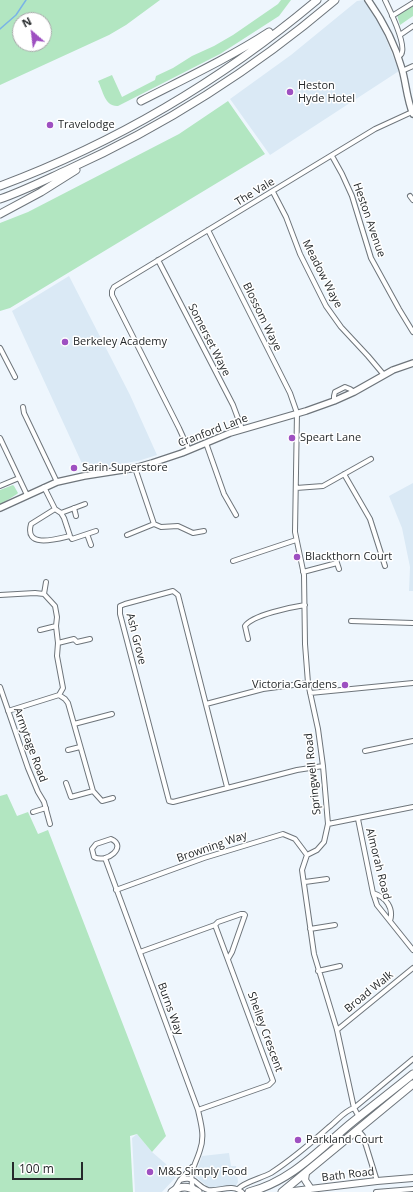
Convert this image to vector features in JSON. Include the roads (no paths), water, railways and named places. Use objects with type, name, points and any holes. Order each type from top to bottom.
[{"type":"highway","points":[[0,214],[41,192],[99,156],[182,110],[276,47],[335,0]]},
{"type":"highway","points":[[141,101],[254,42],[314,2]]},
{"type":"highway","points":[[0,186],[53,165],[142,121],[235,62],[274,34],[314,2]]},
{"type":"highway","points":[[0,199],[99,156]]},
{"type":"highway","points":[[249,1192],[267,1187],[290,1175],[413,1074]]},
{"type":"highway","points":[[282,1192],[413,1084]]},
{"type":"highway","points":[[173,1191],[186,1186],[195,1190]]},
{"type":"main road","points":[[306,1173],[305,1180],[311,1189]]},
{"type":"main road","name":"Bath Road","points":[[286,1192],[339,1188],[377,1181],[413,1178]]},
{"type":"street","points":[[368,0],[384,24],[398,57],[413,113]]},
{"type":"street","points":[[385,0],[400,35],[403,51],[398,57]]},
{"type":"street","points":[[392,16],[413,3]]},
{"type":"street","points":[[400,35],[413,26]]},
{"type":"street","points":[[402,71],[413,66]]},
{"type":"street","name":"The Vale","points":[[189,450],[112,295],[114,287],[375,129],[413,113]]},
{"type":"street","name":"Heston Avenue","points":[[332,156],[352,196],[371,258],[413,332]]},
{"type":"street","name":"Meadow Waye","points":[[273,192],[286,216],[300,254],[326,306],[341,327],[384,375]]},
{"type":"street","points":[[410,196],[413,200]]},
{"type":"street","name":"Blossom Waye","points":[[208,230],[290,393],[297,413]]},
{"type":"street","name":"Somerset Waye","points":[[158,260],[234,406],[242,429]]},
{"type":"street","points":[[0,348],[15,377]]},
{"type":"street","name":"Cranford Lane","points":[[0,508],[57,482],[136,468],[189,450],[242,429],[334,401],[354,392],[384,375],[413,364]]},
{"type":"street","points":[[23,407],[24,413],[57,482]]},
{"type":"street","name":"Springwell Road","points":[[297,413],[295,532],[303,572],[305,644],[308,684],[318,729],[328,824],[324,842],[317,850],[307,855]]},
{"type":"street","points":[[0,438],[27,495]]},
{"type":"street","points":[[206,443],[224,494],[236,515]]},
{"type":"street","points":[[296,488],[314,488],[323,486],[371,459]]},
{"type":"street","points":[[136,468],[154,524]]},
{"type":"street","points":[[344,474],[370,519],[385,566]]},
{"type":"street","points":[[0,486],[18,478]]},
{"type":"street","points":[[44,487],[55,509],[61,513],[72,539],[96,531]]},
{"type":"street","name":"Cranford Lane","points":[[0,512],[14,502]]},
{"type":"street","points":[[61,513],[85,504]]},
{"type":"street","points":[[74,508],[76,516]]},
{"type":"street","points":[[55,509],[32,524],[30,529],[32,536],[34,539],[39,541],[57,540],[70,536]]},
{"type":"street","points":[[127,535],[154,524],[161,527],[178,526],[193,533],[204,531]]},
{"type":"street","points":[[87,534],[91,545]]},
{"type":"street","points":[[233,562],[296,540]]},
{"type":"street","points":[[335,557],[339,569]]},
{"type":"street","points":[[303,572],[337,563]]},
{"type":"street","points":[[44,594],[46,582]]},
{"type":"street","name":"Ash Grove","points":[[228,787],[178,595],[173,591],[120,606],[120,614],[170,801],[173,802],[297,770],[323,766]]},
{"type":"street","points":[[0,595],[35,593],[44,594],[55,606],[57,617],[57,656],[63,688],[59,695],[8,711]]},
{"type":"street","points":[[248,639],[245,629],[248,622],[273,612],[305,605]]},
{"type":"street","points":[[351,621],[413,623]]},
{"type":"street","points":[[40,630],[56,626]]},
{"type":"street","points":[[58,643],[74,639],[77,642],[90,639]]},
{"type":"street","points":[[310,693],[413,683]]},
{"type":"street","points":[[206,704],[263,689],[308,684]]},
{"type":"street","name":"Armytage Road","points":[[0,687],[28,768],[46,808],[50,824]]},
{"type":"street","points":[[59,695],[68,703],[93,791],[102,801],[113,798]]},
{"type":"street","points":[[74,724],[112,714]]},
{"type":"street","points":[[365,751],[413,741]]},
{"type":"street","points":[[68,750],[80,746]]},
{"type":"street","points":[[66,783],[71,797],[93,791]]},
{"type":"street","points":[[328,824],[413,807]]},
{"type":"street","points":[[33,812],[46,808]]},
{"type":"street","name":"Almorah Road","points":[[358,818],[373,893],[378,905],[413,950]]},
{"type":"street","name":"Browning Way","points":[[116,890],[204,858],[283,834],[295,840],[307,855]]},
{"type":"street","points":[[111,839],[114,841],[117,848],[115,853],[105,858],[98,859],[94,857],[92,849],[96,844],[111,839]]},
{"type":"street","points":[[307,855],[302,870],[305,882],[314,954],[337,1030],[354,1108],[359,1117]]},
{"type":"street","name":"Burns Way","points":[[105,858],[198,1110],[203,1132],[200,1150],[193,1167],[195,1190]]},
{"type":"street","points":[[305,882],[327,879]]},
{"type":"street","points":[[373,893],[382,898],[389,905],[392,916],[390,921]]},
{"type":"street","points":[[140,952],[215,925],[218,922],[244,914],[245,915],[232,952],[228,959]]},
{"type":"street","name":"Shelley Crescent","points":[[198,1110],[269,1085],[273,1081],[215,925]]},
{"type":"street","points":[[310,929],[335,926]]},
{"type":"street","points":[[318,971],[340,966]]},
{"type":"street","name":"Broad Walk","points":[[337,1030],[412,970]]},
{"type":"street","points":[[180,1180],[193,1179],[204,1188],[210,1190],[232,1188],[240,1191],[241,1186],[274,1170],[321,1134],[348,1110],[354,1108],[413,1059]]},
{"type":"street","points":[[358,1130],[363,1136],[377,1181]]},
{"type":"street","name":"Burns Way","points":[[173,1191],[180,1180],[193,1167]]},
{"type":"street","name":"Bath Road","points":[[376,1192],[413,1189]]},
{"type":"waterway","points":[[0,29],[16,15],[26,0]]},
{"type":"place","name":"Heston Hyde Hotel","points":[[290,92]]},
{"type":"place","name":"Travelodge","points":[[50,125]]},
{"type":"place","name":"Berkeley Academy","points":[[65,342]]},
{"type":"place","name":"Speart Lane","points":[[292,438]]},
{"type":"place","name":"Sarin Superstore","points":[[74,468]]},
{"type":"place","name":"Blackthorn Court","points":[[297,557]]},
{"type":"place","name":"Victoria Gardens","points":[[345,685]]},
{"type":"place","name":"Parkland Court","points":[[298,1140]]},
{"type":"place","name":"M&S Simply Food","points":[[150,1172]]}]
